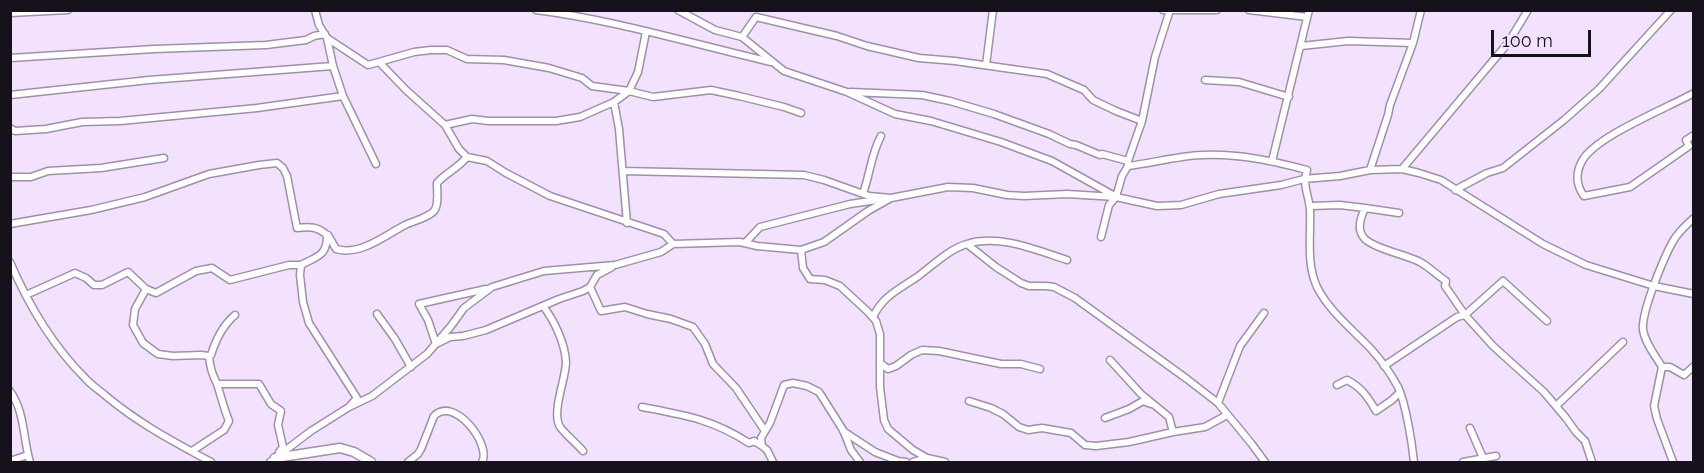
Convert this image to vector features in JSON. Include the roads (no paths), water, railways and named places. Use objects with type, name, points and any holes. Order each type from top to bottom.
[{"type":"street","points":[[10,13],[68,10]]},
{"type":"street","points":[[315,10],[319,25],[326,36],[343,96],[376,164]]},
{"type":"street","points":[[536,10],[613,23],[771,62]]},
{"type":"street","points":[[678,10],[715,30],[742,37],[784,71],[847,92],[895,114],[931,121],[1021,149],[1052,161],[1116,197]]},
{"type":"street","points":[[986,65],[993,10]]},
{"type":"street","points":[[1163,10],[1217,10]]},
{"type":"street","points":[[1249,10],[1308,14],[1272,161]]},
{"type":"street","points":[[1370,170],[1390,105],[1413,43],[1421,10]]},
{"type":"street","points":[[1402,169],[1508,43],[1528,10]]},
{"type":"street","points":[[1455,190],[1487,173],[1503,168],[1564,120],[1599,89],[1671,10]]},
{"type":"street","points":[[1101,237],[1109,205],[1116,197],[1142,121],[1155,57],[1170,11]]},
{"type":"street","points":[[742,37],[756,17],[919,58],[1047,74],[1084,90],[1094,100],[1116,111],[1142,121]]},
{"type":"street","points":[[444,124],[472,119],[556,121],[579,117],[615,102],[629,91],[638,72],[646,32]]},
{"type":"street","points":[[10,58],[266,45],[326,36],[368,65],[414,52],[447,50],[467,58],[504,60],[549,68],[582,78],[592,86],[629,91],[653,98],[711,90],[750,98],[801,113]]},
{"type":"street","points":[[1301,46],[1348,41],[1413,43]]},
{"type":"street","points":[[379,62],[444,124],[459,149],[467,157],[487,161],[550,196],[664,234],[673,244]]},
{"type":"street","points":[[10,95],[149,80],[333,66]]},
{"type":"street","points":[[1205,80],[1239,82],[1289,97]]},
{"type":"street","points":[[847,92],[922,95],[950,101],[994,114],[1128,164],[1215,154],[1272,161],[1307,170],[1304,179],[1310,206],[1309,250],[1316,286],[1335,312],[1374,352],[1400,392],[1413,447],[1414,462]]},
{"type":"street","points":[[1694,93],[1595,146],[1582,161],[1576,177],[1577,187],[1584,196],[1629,187],[1689,146],[1686,140],[1694,135]]},
{"type":"street","points":[[10,128],[15,131],[46,129],[82,122],[120,121],[257,108],[343,96]]},
{"type":"street","points":[[615,102],[627,223]]},
{"type":"street","points":[[863,193],[880,136]]},
{"type":"street","points":[[10,224],[91,210],[145,196],[209,174],[277,163],[287,176],[297,228],[319,228],[327,235],[336,249],[346,251],[371,244],[433,213],[436,207],[437,183],[459,167],[467,157]]},
{"type":"street","points":[[10,177],[31,177],[48,171],[101,168],[164,158]]},
{"type":"street","points":[[745,243],[760,227],[850,204],[948,187],[973,188],[1007,195],[1066,194],[1116,197],[1157,206],[1181,205],[1219,194],[1281,185],[1304,179],[1340,176],[1370,170],[1402,169],[1441,180],[1555,251],[1586,265],[1654,286],[1694,294]]},
{"type":"street","points":[[623,171],[804,175],[868,196],[891,198]]},
{"type":"street","points":[[436,344],[428,320],[419,304],[492,287],[544,271],[615,265],[661,252],[673,244],[745,243],[801,250],[824,242],[867,211],[891,198]]},
{"type":"street","points":[[1310,206],[1340,205],[1399,213]]},
{"type":"street","points":[[1365,208],[1360,220],[1363,238],[1427,266],[1446,281],[1445,286],[1465,315],[1493,346],[1544,392],[1585,441],[1592,462]]},
{"type":"street","points":[[1673,462],[1654,406],[1662,367],[1646,339],[1643,327],[1654,286],[1668,250],[1676,236],[1694,218]]},
{"type":"street","points":[[26,295],[75,273],[94,285],[102,285],[128,272],[146,289],[156,293],[196,271],[212,268],[230,280],[289,265],[301,265],[320,255],[327,246],[327,235]]},
{"type":"street","points":[[873,317],[877,308],[889,295],[948,254],[967,244],[1004,241],[1035,248],[1067,260]]},
{"type":"street","points":[[967,244],[1021,283],[1029,286],[1054,287],[1075,298],[1218,403],[1264,462]]},
{"type":"street","points":[[801,250],[803,268],[810,279],[825,280],[840,286],[876,321],[880,334],[879,363],[882,404],[888,429],[913,450],[927,458],[945,462]]},
{"type":"street","points":[[10,262],[48,334],[85,379],[122,410],[192,451],[199,460],[211,462]]},
{"type":"street","points":[[301,265],[303,302],[309,322],[357,398],[349,407]]},
{"type":"street","points":[[436,344],[450,337],[486,330],[590,287],[597,275],[615,265]]},
{"type":"street","points":[[1384,366],[1457,317],[1465,315],[1503,281],[1547,321]]},
{"type":"street","points":[[273,460],[311,431],[349,407],[372,396],[411,367],[436,344],[464,308],[492,287]]},
{"type":"street","points":[[590,287],[601,311],[625,307],[693,327],[705,344],[713,364],[736,388],[765,431]]},
{"type":"street","points":[[146,289],[135,309],[133,325],[143,343],[158,354],[208,356]]},
{"type":"street","points":[[543,306],[555,326],[565,351],[565,375],[558,406],[559,425],[583,451]]},
{"type":"street","points":[[1218,403],[1240,346],[1264,313]]},
{"type":"street","points":[[377,314],[411,367]]},
{"type":"street","points":[[208,356],[211,355],[225,324],[235,315]]},
{"type":"street","points":[[1556,406],[1623,342]]},
{"type":"street","points":[[879,363],[888,369],[922,350],[939,351],[1001,364],[1022,364],[1040,369]]},
{"type":"street","points":[[192,451],[224,430],[229,421],[210,369],[208,356]]},
{"type":"street","points":[[1110,360],[1141,394],[1169,417],[1173,432]]},
{"type":"street","points":[[1684,375],[1694,366]]},
{"type":"street","points":[[1662,367],[1670,367],[1694,380]]},
{"type":"street","points":[[1337,385],[1347,380],[1359,386],[1376,411],[1400,392]]},
{"type":"street","points":[[762,446],[761,438],[784,385],[793,383],[819,392],[860,462]]},
{"type":"street","points":[[217,384],[259,384],[271,404],[281,411],[278,424],[283,447],[273,460]]},
{"type":"street","points":[[10,391],[15,398],[21,417],[30,462]]},
{"type":"street","points":[[969,401],[1003,414],[1019,427],[1028,430],[1042,428],[1071,433],[1085,445],[1096,446],[1205,427],[1227,415]]},
{"type":"street","points":[[1105,418],[1143,401],[1154,405]]},
{"type":"street","points":[[642,407],[685,415],[714,424],[749,443],[754,441],[762,446],[767,450],[773,462]]},
{"type":"street","points":[[408,462],[418,454],[434,416],[438,412],[447,410],[456,412],[478,438],[484,451],[482,462]]},
{"type":"street","points":[[1470,428],[1483,458]]},
{"type":"street","points":[[843,430],[875,452],[906,462]]},
{"type":"street","points":[[273,460],[340,448],[354,452],[371,462]]},
{"type":"street","points":[[10,461],[28,455]]},
{"type":"street","points":[[1463,462],[1496,456]]},
{"type":"street","points":[[913,462],[927,458]]}]
